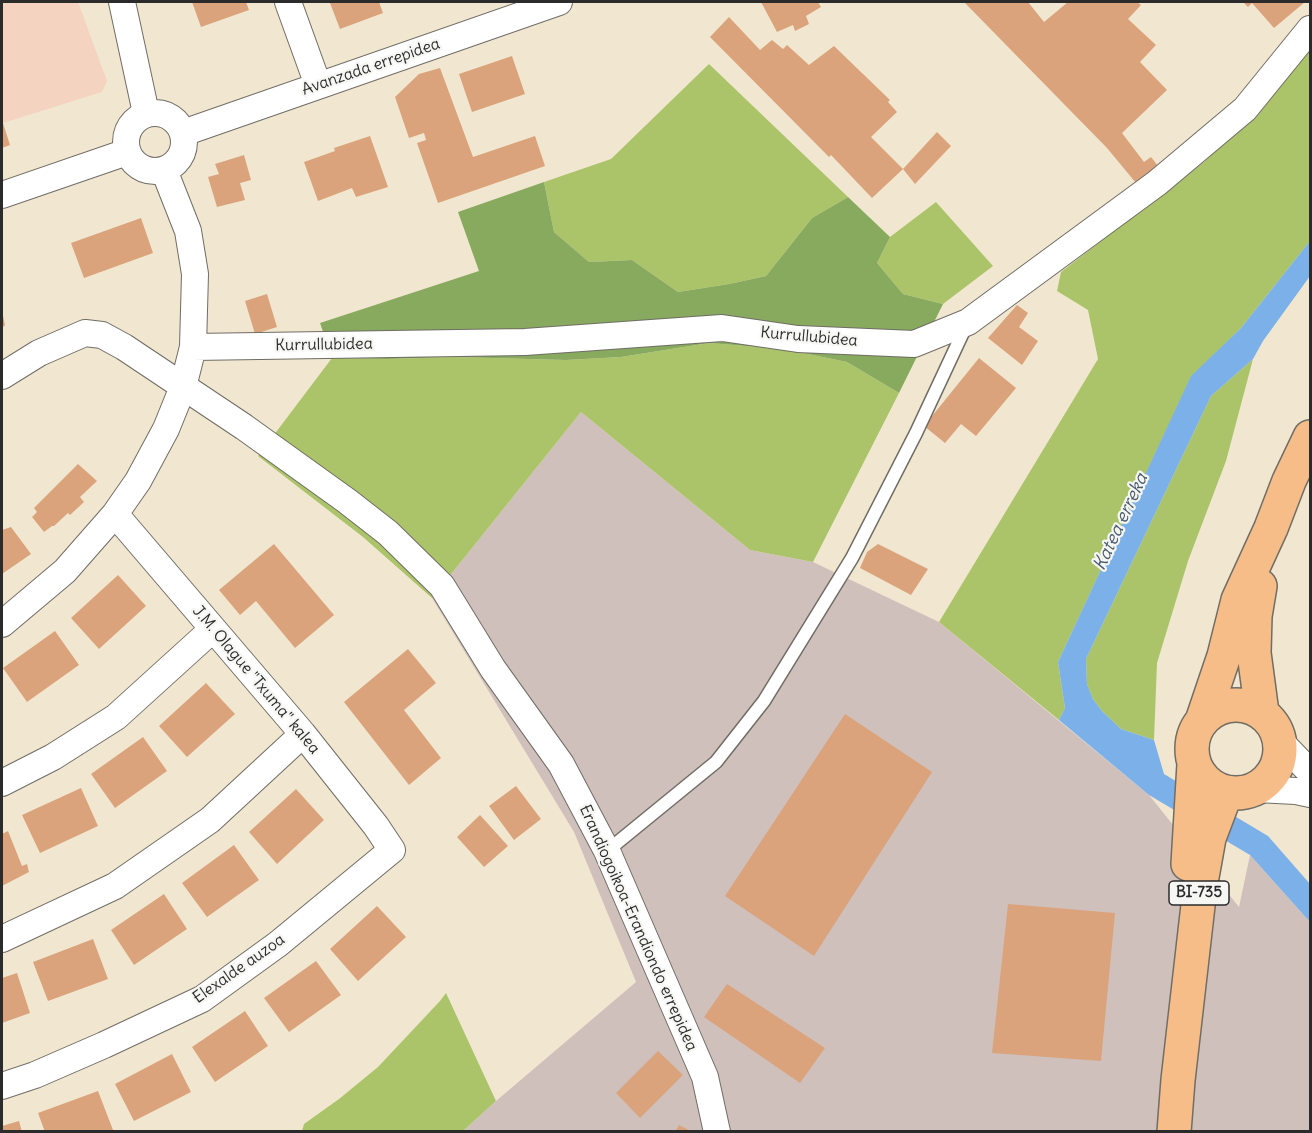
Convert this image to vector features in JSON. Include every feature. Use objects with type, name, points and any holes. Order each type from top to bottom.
[{"type":"main road","points":[[1202,721],[1212,712],[1237,705],[1250,707],[1262,713],[1276,730],[1279,740],[1280,752],[1273,774],[1241,791],[1212,787],[1201,777],[1194,764],[1191,749],[1194,734],[1202,721],[1224,656],[1238,600],[1271,528],[1289,481],[1311,437]]},
{"type":"main road","points":[[1262,713],[1254,653],[1254,616],[1271,528]]},
{"type":"main road","name":"BI-735","points":[[1191,964],[1187,878],[1194,764]]},
{"type":"main road","name":"BI-735","points":[[1174,1131],[1200,888],[1209,838],[1241,791]]},
{"type":"street","points":[[122,2],[146,113]]},
{"type":"street","points":[[288,2],[318,85]]},
{"type":"street","name":"Avanzada errepidea","points":[[183,133],[560,2]]},
{"type":"street","name":"Kurrullubidea","points":[[193,347],[525,342],[722,328],[798,339],[914,344],[968,322],[1157,183],[1245,109],[1311,29]]},
{"type":"street","points":[[156,112],[173,118],[183,133],[183,151],[173,165],[164,170],[147,170],[132,160],[127,152],[126,143],[131,125],[146,113],[156,112]]},
{"type":"street","points":[[2,195],[127,152]]},
{"type":"street","points":[[2,624],[65,571],[115,514],[138,481],[166,429],[183,387],[193,347],[195,274],[188,231],[164,170]]},
{"type":"street","name":"Erandiogoikoa-Erandiondo errepidea","points":[[2,376],[39,353],[85,333],[102,335],[124,347],[244,427],[347,501],[388,533],[442,586],[493,669],[561,764],[607,851],[705,1077],[717,1131]]},
{"type":"street","name":"J.M. Olague \"Txuma\" kalea","points":[[115,514],[303,734],[376,826],[392,850]]},
{"type":"street","points":[[2,783],[54,757],[116,717],[213,628]]},
{"type":"street","points":[[2,939],[115,886],[210,820],[303,734]]},
{"type":"street","points":[[1279,740],[1311,772]]},
{"type":"street","points":[[1241,791],[1296,791],[1311,794]]},
{"type":"street","name":"Elexalde auzoa","points":[[2,1086],[94,1050],[202,999],[278,944],[392,850]]},
{"type":"lane","points":[[607,851],[716,762],[764,701],[852,558],[916,433],[968,322]]},
{"type":"shaded area","points":[[2,2],[78,2],[107,81],[102,92],[3,123]]},
{"type":"shaded area","points":[[581,412],[750,550],[813,562],[939,622],[1149,795],[1239,907],[1250,855],[1310,922],[1310,1131],[463,1131],[636,982],[574,832],[432,598]]},
{"type":"green space","points":[[1310,47],[1310,241],[1241,328],[1191,377],[1058,662],[1065,708],[1059,720],[939,622],[1098,359],[1088,310],[1057,291],[1061,272],[1204,162],[1277,91]]},
{"type":"green space","points":[[709,64],[848,197],[812,218],[766,276],[678,292],[632,260],[589,262],[554,232],[544,182],[611,159]]},
{"type":"green space","points":[[544,182],[554,232],[589,262],[632,260],[678,292],[766,276],[812,218],[848,197],[890,237],[877,263],[903,294],[943,304],[899,393],[847,362],[783,349],[709,343],[621,357],[566,360],[454,357],[332,358],[320,323],[479,271],[458,212]]},
{"type":"green space","points":[[936,202],[993,266],[943,304],[903,294],[877,263],[890,237]]},
{"type":"green space","points":[[709,343],[783,349],[847,362],[899,393],[813,562],[750,550],[581,412],[432,598],[363,537],[258,456],[332,358],[454,357],[566,360],[621,357]]},
{"type":"green space","points":[[1253,359],[1226,461],[1188,561],[1157,663],[1154,740],[1121,729],[1102,711],[1093,699],[1087,684],[1086,659],[1211,396]]},
{"type":"green space","points":[[446,993],[496,1101],[463,1131],[302,1131],[304,1124],[378,1067]]},
{"type":"water","points":[[1310,241],[1310,276],[1263,341],[1253,359],[1211,396],[1086,659],[1087,684],[1093,699],[1121,729],[1154,740],[1164,774],[1268,836],[1310,884],[1310,922],[1250,855],[1149,795],[1059,720],[1065,708],[1058,662],[1191,376],[1241,328]]},
{"type":"building","points":[[192,2],[246,2],[249,10],[201,27]]},
{"type":"building","points":[[379,2],[383,13],[340,29],[330,3]]},
{"type":"building","points":[[761,2],[818,2],[821,7],[806,16],[809,24],[795,31],[793,25],[777,32]]},
{"type":"building","points":[[964,2],[1028,2],[1044,22],[1068,2],[1137,2],[1141,5],[1128,19],[1156,45],[1140,62],[1167,90],[1122,133],[1144,162],[1151,157],[1161,170],[1136,183],[1107,148]]},
{"type":"building","points":[[1243,2],[1305,2],[1274,28],[1252,3],[1248,7]]},
{"type":"building","points":[[729,17],[760,50],[772,40],[783,49],[787,45],[809,65],[834,46],[890,100],[888,102],[897,112],[871,137],[903,169],[872,198],[710,37]]},
{"type":"building","points":[[512,56],[525,94],[472,112],[459,74]]},
{"type":"building","points":[[440,68],[473,157],[535,136],[545,166],[438,203],[417,143],[426,140],[424,133],[409,138],[395,97],[419,74]]},
{"type":"building","points":[[2,120],[10,145],[2,148]]},
{"type":"building","points":[[937,132],[951,146],[915,184],[903,169]]},
{"type":"building","points":[[370,136],[388,187],[356,197],[352,188],[318,201],[304,162],[335,151],[334,148]]},
{"type":"building","points":[[244,155],[251,180],[240,183],[245,200],[217,207],[208,177],[219,174],[215,164]]},
{"type":"building","points":[[141,218],[153,253],[84,278],[71,243]]},
{"type":"building","points":[[267,294],[277,327],[255,334],[245,301]]},
{"type":"building","points":[[1017,305],[1028,313],[1019,327],[1038,341],[1022,365],[988,338]]},
{"type":"building","points":[[2,311],[5,325],[2,328]]},
{"type":"building","points":[[979,358],[1016,388],[976,436],[961,424],[945,443],[924,426]]},
{"type":"building","points":[[78,464],[97,481],[80,497],[84,502],[70,515],[68,513],[44,532],[32,517],[37,512],[34,508]]},
{"type":"building","points":[[11,527],[31,554],[2,574],[2,530]]},
{"type":"building","points":[[274,544],[334,615],[295,648],[256,601],[240,615],[219,590]]},
{"type":"building","points":[[878,544],[928,569],[911,595],[860,568],[867,552]]},
{"type":"building","points":[[118,575],[146,606],[99,649],[71,618]]},
{"type":"building","points":[[55,631],[79,665],[27,702],[3,668]]},
{"type":"building","points":[[408,649],[436,683],[404,710],[441,758],[409,785],[344,702]]},
{"type":"building","points":[[206,683],[235,714],[187,757],[159,726]]},
{"type":"building","points":[[845,714],[932,772],[814,956],[725,896]]},
{"type":"building","points":[[143,737],[167,771],[115,808],[91,774]]},
{"type":"building","points":[[516,786],[541,819],[514,840],[489,806]]},
{"type":"building","points":[[81,788],[98,826],[40,853],[22,815]]},
{"type":"building","points":[[296,789],[324,820],[277,864],[249,832]]},
{"type":"building","points":[[480,815],[508,846],[484,867],[457,837]]},
{"type":"building","points":[[8,831],[22,866],[27,864],[29,872],[2,886],[2,834]]},
{"type":"building","points":[[234,845],[259,880],[207,917],[182,883]]},
{"type":"building","points":[[164,894],[187,929],[134,965],[111,930]]},
{"type":"building","points":[[1008,904],[1115,913],[1101,1061],[992,1053]]},
{"type":"building","points":[[377,906],[406,937],[358,981],[330,949]]},
{"type":"building","points":[[93,939],[108,979],[48,1001],[33,962]]},
{"type":"building","points":[[316,961],[341,995],[289,1032],[264,998]]},
{"type":"building","points":[[17,973],[30,1013],[2,1023],[2,978]]},
{"type":"building","points":[[727,984],[825,1048],[800,1083],[704,1017]]},
{"type":"building","points":[[245,1011],[268,1046],[215,1082],[192,1047]]},
{"type":"building","points":[[658,1051],[683,1075],[640,1118],[616,1093]]},
{"type":"building","points":[[172,1054],[191,1092],[134,1121],[115,1084]]},
{"type":"building","points":[[98,1091],[113,1130],[109,1132],[45,1132],[38,1113]]},
{"type":"building","points":[[19,1121],[22,1132],[2,1132],[2,1126]]},
{"type":"building","points":[[679,1125],[689,1130],[688,1132],[675,1132]]},
{"type":"water label","name":"Katea erreka","points":[[1121,522]]}]
